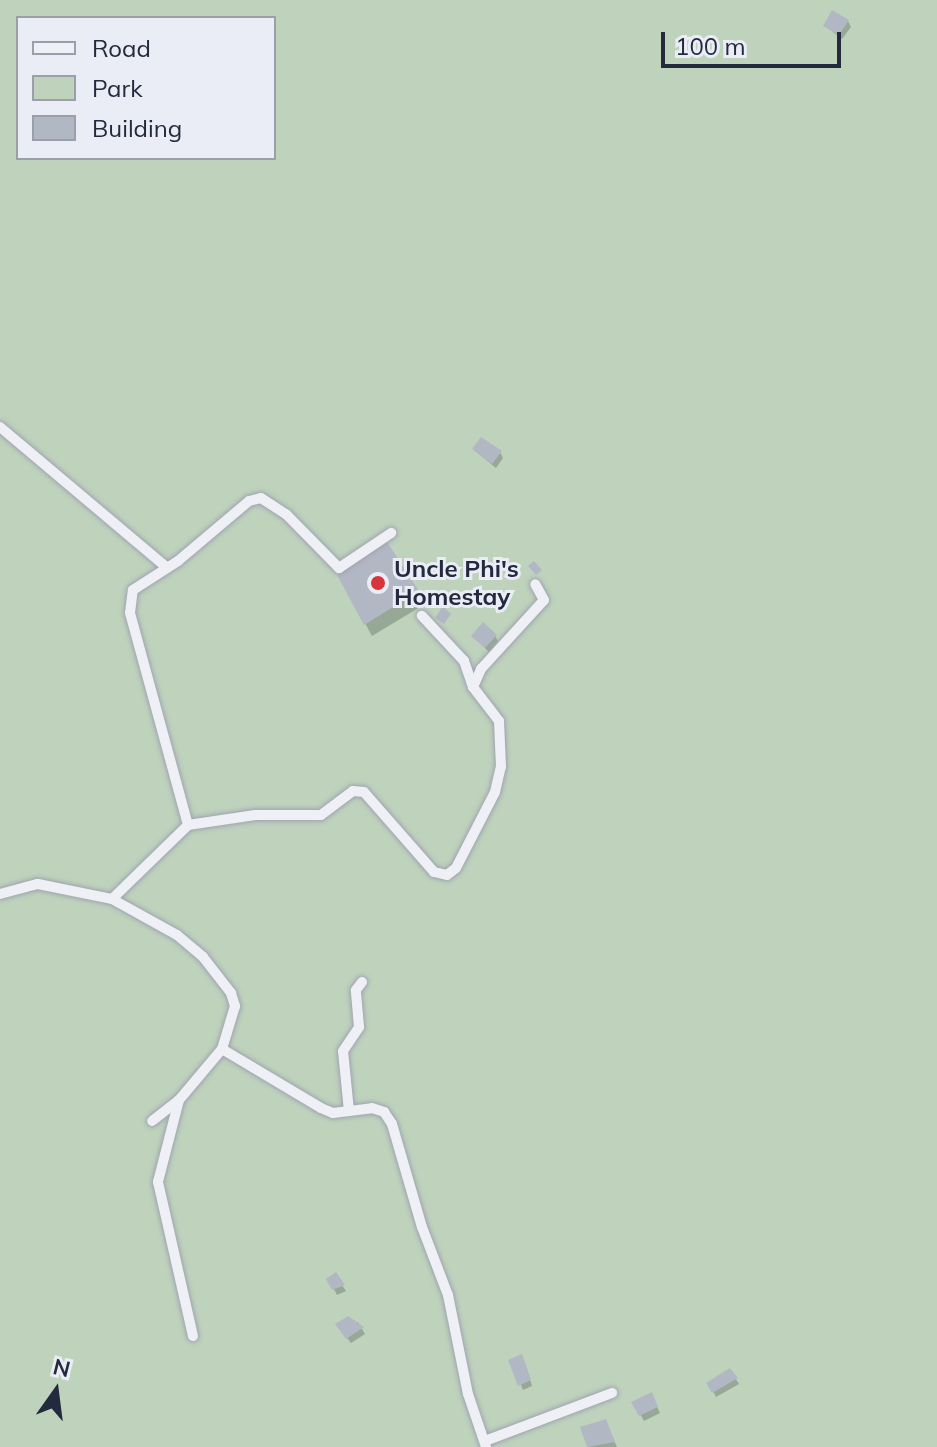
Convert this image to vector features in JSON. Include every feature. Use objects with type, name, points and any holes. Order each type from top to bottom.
[{"type":"street","points":[[0,427],[165,566]]},
{"type":"street","points":[[188,825],[130,613],[133,590],[165,566],[178,561],[249,501],[261,498],[286,514],[339,568],[391,533]]},
{"type":"street","points":[[473,687],[481,669],[544,600],[535,584]]},
{"type":"street","points":[[112,899],[188,825],[255,815],[321,815],[353,791],[364,792],[434,872],[447,875],[456,868],[490,811],[501,767],[499,721],[473,687],[464,661],[422,616]]},
{"type":"street","points":[[0,894],[38,884],[112,899],[177,935],[225,985],[235,1006],[222,1049],[179,1100],[152,1121]]},
{"type":"street","points":[[349,1111],[343,1051],[359,1027],[356,990],[362,982]]},
{"type":"street","points":[[222,1049],[321,1108],[333,1113],[372,1108],[384,1112],[392,1124],[422,1227],[448,1295],[468,1394],[485,1444],[612,1393]]},
{"type":"street","points":[[179,1100],[158,1182],[193,1336]]},
{"type":"green space","points":[[0,0],[937,0],[937,1447],[0,1447]]},
{"type":"building","points":[[832,10],[849,20],[839,35],[823,26]]},
{"type":"building","points":[[481,437],[502,451],[492,464],[472,449]]},
{"type":"building","name":"Uncle Phi's Homestay","points":[[387,542],[419,591],[364,625],[337,575]]},
{"type":"building","points":[[534,561],[542,570],[536,575],[528,566]]},
{"type":"building","points":[[443,606],[451,614],[444,624],[435,618]]},
{"type":"building","points":[[483,622],[497,635],[485,648],[471,636]]},
{"type":"building","points":[[336,1272],[345,1285],[332,1290],[326,1279]]},
{"type":"building","points":[[348,1316],[364,1327],[346,1339],[335,1324]]},
{"type":"building","points":[[522,1354],[531,1380],[518,1386],[508,1360]]},
{"type":"building","points":[[730,1368],[738,1378],[712,1393],[706,1383]]},
{"type":"building","points":[[652,1392],[658,1407],[639,1416],[631,1402]]},
{"type":"building","points":[[606,1419],[615,1442],[587,1447],[580,1427]]},
{"type":"place","name":"Uncle Phi's Homestay","points":[[378,583]]}]
